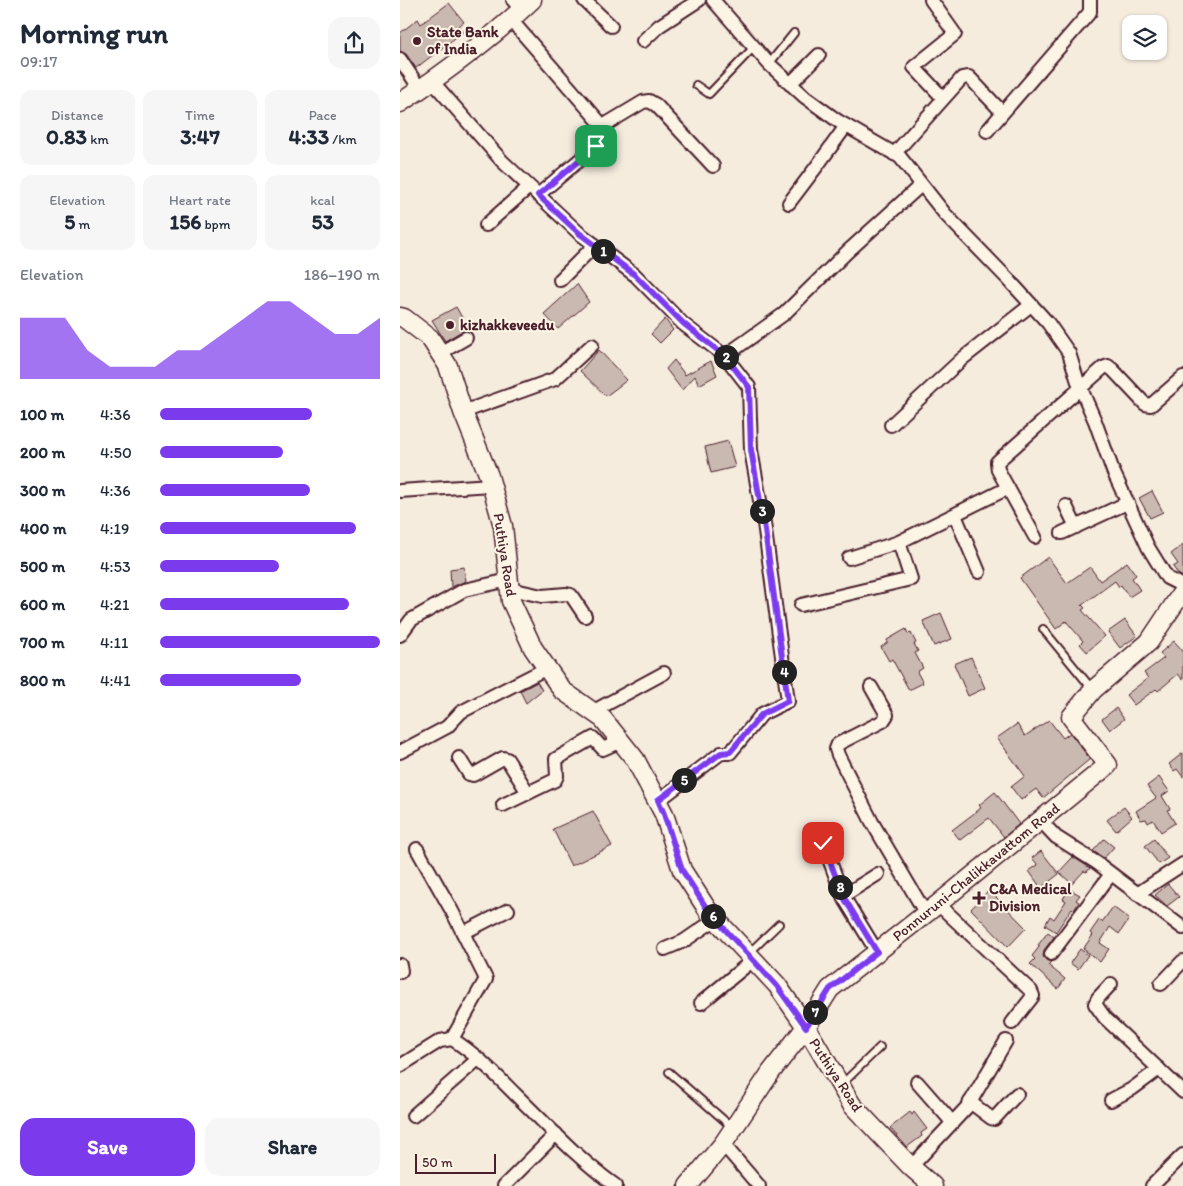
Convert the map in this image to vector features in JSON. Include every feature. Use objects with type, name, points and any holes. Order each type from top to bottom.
[{"type":"street","points":[[584,0],[611,26]]},
{"type":"street","points":[[643,41],[659,26],[699,0]]},
{"type":"street","points":[[713,0],[769,64],[805,97],[846,126],[900,157],[945,214],[1048,323],[1069,353],[1080,388],[1127,503],[1148,547],[1167,578],[1183,586]]},
{"type":"street","points":[[931,0],[955,34],[914,67],[943,98]]},
{"type":"street","points":[[987,131],[1090,12],[1090,0]]},
{"type":"street","points":[[400,103],[426,86],[519,8],[604,126],[643,102],[649,101],[656,105],[713,166]]},
{"type":"street","points":[[790,84],[819,55]]},
{"type":"street","points":[[400,59],[502,161],[579,233],[635,275],[684,324],[725,356],[749,387],[751,450],[764,523],[788,701],[762,714],[730,752],[721,753],[658,800]]},
{"type":"street","points":[[894,154],[962,78],[969,77],[1002,112]]},
{"type":"street","points":[[789,203],[846,126]]},
{"type":"street","points":[[486,225],[596,146]]},
{"type":"street","points":[[725,356],[784,314],[847,252],[922,185]]},
{"type":"street","points":[[560,280],[594,245]]},
{"type":"street","points":[[890,425],[962,359],[1031,305]]},
{"type":"street","name":"Puthiya Road","points":[[400,316],[430,338],[448,366],[463,412],[492,484],[503,526],[511,601],[533,648],[562,690],[603,719],[635,759],[664,814],[682,870],[709,912],[777,986],[806,1027],[852,1106],[911,1167],[933,1186]]},
{"type":"street","points":[[440,353],[466,338]]},
{"type":"street","points":[[463,412],[555,379],[592,345]]},
{"type":"street","points":[[1035,537],[998,470],[997,462],[1103,368],[1108,366],[1145,404],[1151,405],[1183,377]]},
{"type":"street","points":[[400,491],[492,484]]},
{"type":"street","points":[[849,558],[899,542],[1008,488]]},
{"type":"street","points":[[1062,533],[1127,503]]},
{"type":"street","points":[[1066,506],[1076,527]]},
{"type":"street","points":[[955,515],[979,572]]},
{"type":"street","points":[[801,606],[912,579],[899,542]]},
{"type":"street","points":[[400,635],[411,620],[464,590],[509,584],[542,596],[571,595],[585,616]]},
{"type":"street","name":"Ponnuruni-Chalikkavattom Road","points":[[688,1186],[723,1144],[771,1072],[806,1027],[830,989],[932,909],[1108,765],[1071,717],[1093,690],[1149,642],[1183,591]]},
{"type":"street","points":[[400,752],[447,727],[461,712],[547,668]]},
{"type":"street","points":[[592,712],[664,672]]},
{"type":"street","points":[[871,687],[887,716],[883,722],[838,744],[836,749],[872,822],[932,909],[1031,991],[1033,996],[1012,1023]]},
{"type":"street","points":[[503,805],[555,780],[557,776],[556,759],[593,738],[603,749],[620,741]]},
{"type":"street","points":[[459,758],[469,774],[473,775],[502,758],[507,759],[528,793]]},
{"type":"street","points":[[1040,820],[1056,837],[1111,874],[1183,928]]},
{"type":"street","points":[[823,843],[843,896],[877,952]]},
{"type":"street","points":[[417,849],[486,979],[452,1039]]},
{"type":"street","points":[[1137,894],[1183,864]]},
{"type":"street","points":[[843,896],[878,874]]},
{"type":"street","points":[[1051,954],[1111,874]]},
{"type":"street","points":[[463,933],[508,910]]},
{"type":"street","points":[[665,949],[684,941],[716,919]]},
{"type":"street","points":[[701,1003],[750,957]]},
{"type":"street","points":[[1161,984],[1183,961]]},
{"type":"street","points":[[400,965],[400,972]]},
{"type":"street","points":[[1111,984],[1095,1004],[1105,1018],[1183,1092]]},
{"type":"street","points":[[400,1066],[440,1041],[452,1039],[465,1047],[500,1078],[592,1168],[616,1186]]},
{"type":"street","points":[[911,1167],[970,1102],[1006,1041]]},
{"type":"street","points":[[413,1116],[478,1059]]},
{"type":"street","points":[[1111,1100],[1132,1089],[1159,1069]]},
{"type":"street","points":[[917,1082],[952,1122]]},
{"type":"street","points":[[970,1102],[994,1119],[1017,1094]]},
{"type":"street","points":[[504,1186],[556,1134]]},
{"type":"street","points":[[723,1144],[759,1186]]},
{"type":"street","points":[[1152,1186],[1183,1154]]},
{"type":"lane","points":[[769,64],[794,33]]},
{"type":"lane","points":[[696,85],[709,94],[754,47]]},
{"type":"lane","points":[[1043,629],[1093,690]]},
{"type":"lane","points":[[750,957],[779,924]]},
{"type":"lane","points":[[840,1086],[880,1047]]},
{"type":"lane","points":[[669,1072],[734,1128]]},
{"type":"building","points":[[449,3],[464,22],[458,26],[463,32],[416,68],[406,54],[400,51],[400,33],[418,19],[421,24]]},
{"type":"building","points":[[577,284],[589,302],[558,329],[544,314]]},
{"type":"building","name":"kizhakkeveedu","points":[[456,307],[469,330],[462,331],[445,341],[432,320]]},
{"type":"building","points":[[665,319],[673,330],[660,343],[651,334]]},
{"type":"building","points":[[599,350],[627,380],[606,396],[580,371]]},
{"type":"building","points":[[674,360],[685,375],[711,361],[717,375],[699,385],[695,376],[682,390],[666,369]]},
{"type":"building","points":[[728,441],[735,467],[711,473],[705,447]]},
{"type":"building","points":[[1152,491],[1163,512],[1150,518],[1139,498]]},
{"type":"building","points":[[1183,545],[1183,577],[1173,567],[1178,564],[1171,554]]},
{"type":"building","points":[[1048,557],[1067,583],[1090,567],[1100,581],[1127,562],[1136,575],[1132,578],[1140,590],[1129,597],[1121,585],[1119,587],[1115,581],[1082,605],[1085,608],[1082,610],[1105,636],[1087,652],[1080,644],[1083,641],[1066,621],[1056,629],[1020,578]]},
{"type":"building","points":[[464,567],[466,581],[451,587],[450,569]]},
{"type":"building","points":[[941,613],[952,639],[934,646],[923,621]]},
{"type":"building","points":[[1125,620],[1137,636],[1120,648],[1108,632]]},
{"type":"building","points":[[906,629],[908,634],[911,633],[916,643],[914,644],[918,651],[915,653],[923,668],[917,672],[923,683],[909,690],[892,659],[889,661],[881,647],[887,643],[887,640]]},
{"type":"building","points":[[1174,641],[1183,651],[1183,680],[1178,674],[1158,691],[1156,689],[1134,705],[1126,695],[1148,678],[1144,673],[1164,658],[1160,653]]},
{"type":"building","points":[[971,657],[985,688],[968,696],[954,664]]},
{"type":"building","points":[[537,682],[542,690],[526,703],[520,691]]},
{"type":"building","points":[[1116,708],[1124,719],[1110,730],[1102,719]]},
{"type":"building","points":[[1049,720],[1063,738],[1070,733],[1090,759],[1043,798],[1036,789],[1021,800],[1011,787],[1025,776],[997,738],[1017,724],[1025,736]]},
{"type":"building","points":[[1183,753],[1183,777],[1177,769],[1174,771],[1169,764]]},
{"type":"building","points":[[1159,777],[1169,791],[1162,796],[1170,809],[1167,810],[1175,823],[1161,832],[1153,820],[1148,823],[1146,819],[1141,820],[1136,811],[1156,798],[1147,786]]},
{"type":"building","points":[[995,792],[1019,824],[1004,837],[989,818],[960,840],[952,830],[981,808],[979,805]]},
{"type":"building","points":[[1124,807],[1132,817],[1116,831],[1107,820]]},
{"type":"building","points":[[593,811],[612,846],[571,866],[553,829]]},
{"type":"building","points":[[1104,839],[1114,847],[1104,858],[1093,851]]},
{"type":"building","points":[[1154,839],[1168,858],[1159,864],[1145,846]]},
{"type":"building","points":[[1041,851],[1059,874],[1041,888],[1029,871],[1038,865],[1032,858]]},
{"type":"building","points":[[1073,857],[1090,868],[1087,872],[1084,871],[1072,884],[1059,872]]},
{"type":"building","points":[[1168,884],[1179,897],[1167,906],[1155,895]]},
{"type":"building","points":[[1069,889],[1080,895],[1076,900],[1079,902],[1074,910],[1072,908],[1056,932],[1045,925],[1050,916],[1054,919],[1066,901],[1063,899]]},
{"type":"building","points":[[989,890],[1026,928],[1008,947],[971,909]]},
{"type":"building","points":[[1113,907],[1129,919],[1119,934],[1110,927],[1100,943],[1109,949],[1100,962],[1083,949],[1093,935],[1090,933],[1099,920],[1102,922]]},
{"type":"building","points":[[1048,932],[1054,937],[1044,950],[1043,957],[1051,962],[1048,965],[1065,979],[1058,989],[1030,964],[1035,959],[1032,956],[1040,946],[1038,945]]},
{"type":"building","points":[[1080,949],[1088,955],[1078,969],[1070,963]]},
{"type":"building","points":[[910,1112],[912,1115],[914,1112],[927,1129],[921,1133],[922,1136],[907,1147],[890,1128]]},
{"type":"place","name":"State Bank of India","points":[[417,41]]},
{"type":"place","name":"kizhakkeveedu","points":[[450,325]]},
{"type":"place","name":"C&A Medical Division","points":[[979,898]]},
{"type":"route","points":[[596,146],[538,195],[579,233],[635,275],[684,324],[725,356],[749,387],[751,450],[764,523],[788,701],[762,714],[730,752],[721,753],[658,800],[682,870],[709,912],[777,986],[806,1027],[830,989],[877,952],[843,896],[823,843]]}]
